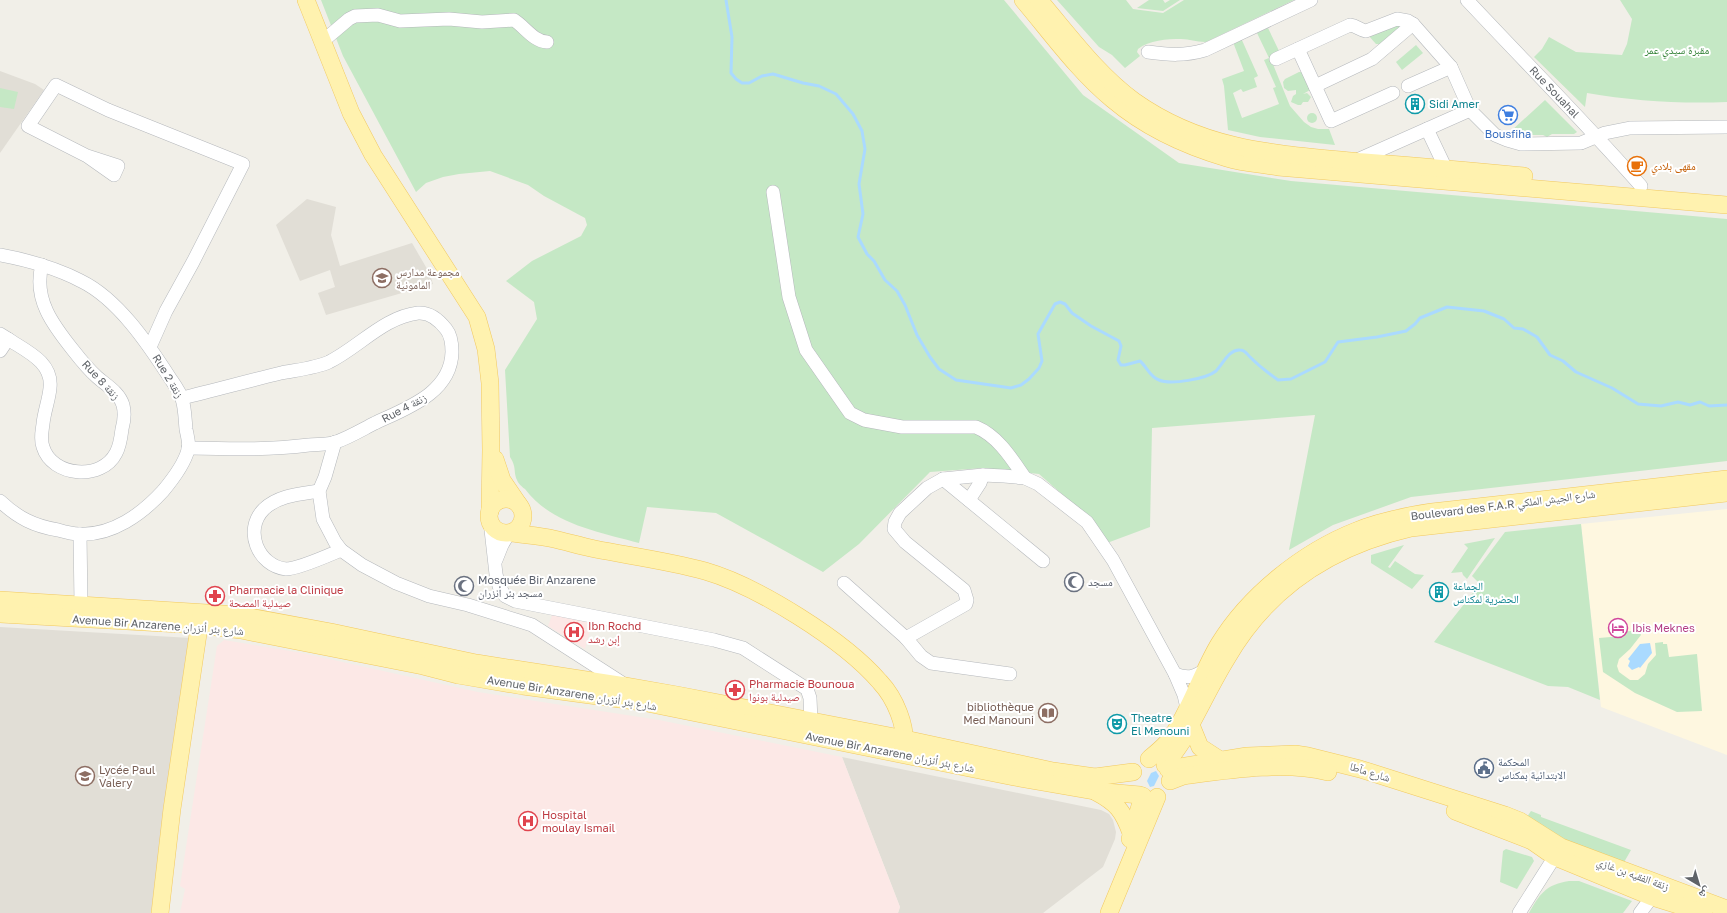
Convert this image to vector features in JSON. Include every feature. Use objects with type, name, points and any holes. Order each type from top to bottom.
[{"type":"main road","points":[[306,0],[351,113],[373,155],[477,317],[488,364],[491,450],[490,516],[495,529],[504,533],[554,539],[575,545],[705,571],[741,585],[784,608],[840,645],[865,666],[881,683],[894,701],[905,747]]},
{"type":"main road","points":[[1023,0],[1079,66],[1111,98],[1128,111],[1172,137],[1191,146],[1229,159],[1285,168],[1727,205]]},
{"type":"main road","points":[[1039,0],[1103,74],[1134,101],[1171,123],[1222,144],[1278,154],[1727,194]]},
{"type":"main road","points":[[491,450],[502,480],[530,520],[554,539]]},
{"type":"main road","name":"Boulevard des F.A.R شارع الجيش الملكي","points":[[1149,760],[1170,739],[1206,669],[1234,623],[1268,586],[1291,568],[1311,554],[1355,531],[1400,518],[1432,512],[1727,480]]},
{"type":"main road","name":"Boulevard des F.A.R شارع الجيش الملكي","points":[[1168,772],[1190,725],[1226,658],[1252,620],[1280,591],[1296,579],[1323,561],[1359,543],[1389,533],[1411,528],[1727,493]]},
{"type":"main road","points":[[490,516],[496,502],[500,500],[511,500],[521,507],[523,521],[517,530],[510,533]]},
{"type":"main road","name":"Avenue Bir Anzarene شارع بئر أنزران","points":[[0,600],[81,604],[200,619],[241,630],[488,680],[642,702],[1053,771],[1096,777],[1133,772]]},
{"type":"main road","name":"Avenue Bir Anzarene شارع بئر أنزران","points":[[0,614],[200,619],[239,615],[331,632],[484,664],[625,686],[811,721],[1014,777],[1094,791],[1147,796]]},
{"type":"main road","points":[[160,913],[172,810],[200,619]]},
{"type":"main road","points":[[1190,725],[1200,747],[1220,760]]},
{"type":"main road","name":"شارع مآطا","points":[[1168,772],[1220,760],[1247,756],[1295,754],[1360,769],[1505,815],[1520,821],[1558,852]]},
{"type":"main road","points":[[1147,796],[1133,785],[1133,772],[1139,764],[1149,760],[1160,762],[1168,772],[1183,776],[1282,766],[1314,768],[1368,783],[1468,815],[1558,852]]},
{"type":"main road","points":[[1147,796],[1166,791],[1168,772]]},
{"type":"main road","points":[[1094,791],[1117,806],[1124,816],[1132,833]]},
{"type":"main road","points":[[1100,913],[1147,796]]},
{"type":"main road","points":[[1109,913],[1147,796]]},
{"type":"main road","name":"زنقة الفقيه بن غازي","points":[[1558,852],[1657,891],[1727,909]]},
{"type":"main road","points":[[1657,891],[1704,913]]},
{"type":"street","points":[[1148,52],[1181,55],[1206,50],[1311,0]]},
{"type":"street","name":"Rue Souahal","points":[[1467,0],[1597,136],[1641,186]]},
{"type":"street","points":[[323,41],[349,19],[355,16],[378,15],[400,21],[449,19],[482,22],[514,20],[542,42],[547,42]]},
{"type":"street","points":[[1276,59],[1350,25],[1357,26],[1366,31],[1397,19],[1408,20],[1451,67],[1470,110],[1495,135],[1508,140],[1521,144],[1581,143],[1613,131],[1630,128],[1727,127]]},
{"type":"street","points":[[1315,86],[1372,59],[1413,24]]},
{"type":"street","points":[[1298,49],[1331,121],[1393,93]]},
{"type":"street","points":[[1408,86],[1451,67]]},
{"type":"street","points":[[87,156],[28,126],[56,85],[108,110],[243,164],[166,311],[150,347]]},
{"type":"street","points":[[1356,161],[1470,110]]},
{"type":"street","points":[[1427,129],[1446,169]]},
{"type":"street","points":[[772,192],[789,298],[806,350],[850,413],[864,420],[902,427],[976,427],[986,431],[1013,460],[1025,478],[1059,499],[1087,522],[1113,560],[1176,674],[1187,708]]},
{"type":"street","name":"Rue 2 زنقة","points":[[0,255],[42,265],[81,281],[99,292],[115,306],[150,347],[182,398],[188,448],[182,464],[172,481],[156,498],[136,516],[116,527],[99,532],[80,534],[51,529],[31,523],[14,514],[0,501]]},
{"type":"street","name":"Rue 8 زنقة","points":[[4,336],[41,361],[48,372],[50,387],[43,418],[41,441],[45,453],[52,463],[60,468],[72,471],[96,469],[106,464],[116,454],[121,437],[124,421],[123,406],[118,395],[95,376],[59,332],[50,318],[40,292],[39,277],[42,265]]},
{"type":"street","name":"Rue 4 زنقة","points":[[182,398],[328,362],[358,345],[384,326],[401,317],[419,313],[428,313],[441,322],[448,331],[450,338],[452,355],[448,372],[436,390],[413,405],[335,442],[278,449],[188,448]]},
{"type":"street","points":[[0,351],[4,336]]},
{"type":"street","points":[[335,442],[325,477],[319,491],[324,520],[335,542],[341,550],[362,566],[396,583],[429,596],[468,605],[532,625],[625,686]]},
{"type":"street","points":[[906,638],[966,604],[967,600],[964,590],[905,542],[894,529],[894,522],[900,513],[927,488],[943,479],[983,475],[1025,478]]},
{"type":"street","points":[[969,500],[980,483],[983,475]]},
{"type":"street","points":[[943,479],[1043,561]]},
{"type":"street","points":[[319,491],[284,497],[264,509],[256,522],[256,547],[266,561],[287,569],[341,550]]},
{"type":"street","points":[[490,516],[496,560],[496,574],[499,586],[505,596],[515,601],[714,640],[743,648],[807,689],[810,698],[811,721]]},
{"type":"street","points":[[496,560],[502,545],[510,533]]},
{"type":"street","points":[[80,534],[81,604]]},
{"type":"street","points":[[844,583],[906,638],[921,656],[930,663],[1010,674]]},
{"type":"street","points":[[532,625],[539,605]]},
{"type":"street","points":[[1176,674],[1190,678],[1206,669]]},
{"type":"street","points":[[1519,913],[1558,852]]},
{"type":"street","points":[[1640,913],[1657,891]]},
{"type":"shaded area","points":[[0,71],[35,84],[44,90],[0,153]]},
{"type":"shaded area","points":[[307,199],[336,207],[331,235],[340,266],[412,243],[430,274],[433,284],[326,315],[318,293],[335,287],[330,270],[300,281],[276,225]]},
{"type":"shaded area","points":[[1727,509],[1727,755],[1601,707],[1581,524]]},
{"type":"shaded area","name":"Ibn Rochd إبن رشد","points":[[553,613],[592,623],[585,649],[548,626]]},
{"type":"shaded area","name":"Lycée Paul Valery","points":[[0,627],[191,638],[151,913],[0,913]]},
{"type":"shaded area","name":"Hospital moulay Ismail","points":[[224,640],[302,653],[478,692],[659,720],[842,757],[900,907],[898,913],[180,913],[185,889],[180,886],[217,646]]},
{"type":"shaded area","points":[[842,757],[1101,810],[1109,814],[1113,820],[1116,832],[1115,839],[1103,867],[1043,913],[898,913],[900,907]]},
{"type":"green space","points":[[321,0],[1004,0],[1083,95],[1179,163],[1291,181],[1727,219],[1727,461],[1411,497],[1333,525],[1289,550],[1315,415],[1152,428],[1150,527],[1107,543],[1086,515],[1039,474],[983,468],[930,472],[859,544],[823,572],[716,513],[647,507],[639,543],[592,530],[562,519],[548,511],[520,485],[510,457],[505,370],[537,319],[534,302],[506,281],[532,261],[581,236],[587,225],[585,218],[544,196],[528,185],[490,171],[443,177],[426,183],[416,192],[343,56]]},
{"type":"green space","points":[[1057,0],[1126,0],[1133,9],[1163,13],[1184,0],[1294,0],[1206,42],[1176,39],[1158,41],[1142,46],[1137,52],[1140,56],[1125,68],[1112,55],[1099,47]]},
{"type":"green space","points":[[1149,0],[1163,0],[1165,3],[1170,0],[1180,0],[1163,11],[1137,8]]},
{"type":"green space","name":"مقبرة سيدي عمر","points":[[1620,0],[1727,0],[1727,102],[1692,103],[1657,101],[1587,93],[1585,107],[1534,57],[1542,49],[1549,37],[1576,52],[1622,55],[1627,44],[1632,19]]},
{"type":"green space","points":[[1395,24],[1406,24],[1381,44],[1376,44],[1368,35]]},
{"type":"green space","points":[[1268,28],[1280,53],[1270,57],[1290,106],[1304,122],[1311,127],[1318,129],[1329,129],[1335,145],[1260,137],[1228,130],[1222,79],[1244,71],[1233,42],[1241,38],[1258,76],[1254,78],[1257,87],[1243,92],[1241,89],[1233,93],[1242,118],[1279,104],[1273,88],[1276,87],[1264,60],[1269,58],[1257,33]]},
{"type":"green space","points":[[1416,45],[1423,53],[1402,70],[1396,62]]},
{"type":"green space","points":[[1302,72],[1310,90],[1303,94],[1307,93],[1311,97],[1308,102],[1303,102],[1301,105],[1291,102],[1293,96],[1296,94],[1296,90],[1288,91],[1284,88],[1283,82],[1285,79]]},
{"type":"green space","points":[[0,88],[18,92],[14,109],[0,107]]},
{"type":"green space","points":[[1545,100],[1577,132],[1574,134],[1552,134],[1547,137],[1543,135],[1523,135],[1511,131]]},
{"type":"green space","points":[[1310,113],[1314,113],[1316,114],[1316,122],[1310,123],[1307,120],[1307,116]]},
{"type":"green space","points":[[1581,524],[1600,700],[1568,687],[1548,686],[1434,642],[1480,584],[1472,576],[1505,532]]},
{"type":"green space","points":[[1495,538],[1467,579],[1462,572],[1451,573],[1468,548],[1464,544]]},
{"type":"green space","points":[[1404,545],[1388,567],[1390,568],[1395,561],[1415,574],[1424,575],[1412,589],[1371,563],[1371,555]]},
{"type":"green space","points":[[1639,630],[1641,635],[1630,649],[1619,659],[1617,666],[1619,672],[1630,680],[1638,680],[1645,674],[1648,664],[1656,655],[1655,643],[1663,642],[1663,644],[1667,644],[1669,657],[1697,654],[1702,711],[1677,712],[1635,693],[1603,672],[1599,638],[1622,636],[1622,632]]},
{"type":"green space","points":[[1531,811],[1541,815],[1541,817],[1631,850],[1623,864],[1577,847],[1527,817]]},
{"type":"green space","points":[[1506,849],[1532,857],[1534,861],[1517,889],[1500,882],[1503,851]]},
{"type":"green space","points":[[1569,881],[1579,881],[1632,901],[1623,913],[1529,913],[1544,891],[1554,885]]},
{"type":"water","points":[[1650,643],[1652,653],[1640,668],[1639,667],[1632,670],[1628,666],[1630,661],[1628,659],[1640,644]]},
{"type":"water","points":[[1156,771],[1159,776],[1154,786],[1150,787],[1147,781],[1151,773]]},
{"type":"waterway","points":[[726,0],[732,37],[731,73],[736,79],[742,83],[749,83],[762,76],[773,74],[819,86],[836,94],[853,114],[862,131],[865,149],[859,184],[863,214],[858,237],[867,254],[874,261],[885,280],[897,291],[905,305],[917,335],[930,357],[939,369],[956,380],[1011,388],[1021,385],[1039,368],[1042,361],[1038,334],[1055,304],[1060,302],[1065,304],[1072,313],[1091,326],[1119,341],[1121,346],[1118,360],[1121,365],[1140,361],[1156,379],[1172,382],[1197,379],[1211,374],[1216,371],[1229,354],[1236,350],[1245,351],[1253,360],[1278,380],[1291,379],[1325,362],[1338,342],[1377,337],[1406,331],[1420,318],[1447,307],[1484,311],[1504,319],[1514,328],[1523,329],[1537,337],[1550,355],[1563,361],[1576,372],[1612,388],[1638,404],[1661,406],[1678,402],[1690,405],[1700,402],[1709,406],[1727,405]]},
{"type":"place","name":"Sidi Amer","points":[[1415,104]]},
{"type":"place","name":"Bousfiha","points":[[1508,115]]},
{"type":"place","name":"مقهى بلادي","points":[[1637,166]]},
{"type":"place","name":"مجموعة مدارس المامونية","points":[[382,278]]},
{"type":"place","name":"مسجد","points":[[1074,582]]},
{"type":"place","name":"Mosquée Bir Anzarene مسجد بئر أنزران","points":[[464,586]]},
{"type":"place","name":"الجماعة الحضرية لمكناس","points":[[1439,592]]},
{"type":"place","name":"Pharmacie la Clinique صيدلية المصحة","points":[[215,596]]},
{"type":"place","name":"Ibis Meknes","points":[[1618,628]]},
{"type":"place","name":"Ibn Rochd إبن رشد","points":[[574,632]]},
{"type":"place","name":"Pharmacie Bounoua صيدلية بونوا","points":[[735,690]]},
{"type":"place","name":"bibliothèque Med Manouni","points":[[1048,713]]},
{"type":"place","name":"Theatre El Menouni","points":[[1117,724]]},
{"type":"place","name":"المحكمة الابتدائية بمكناس","points":[[1484,768]]},
{"type":"place","name":"Lycée Paul Valery","points":[[85,776]]},
{"type":"place","name":"Hospital moulay Ismail","points":[[528,821]]}]
